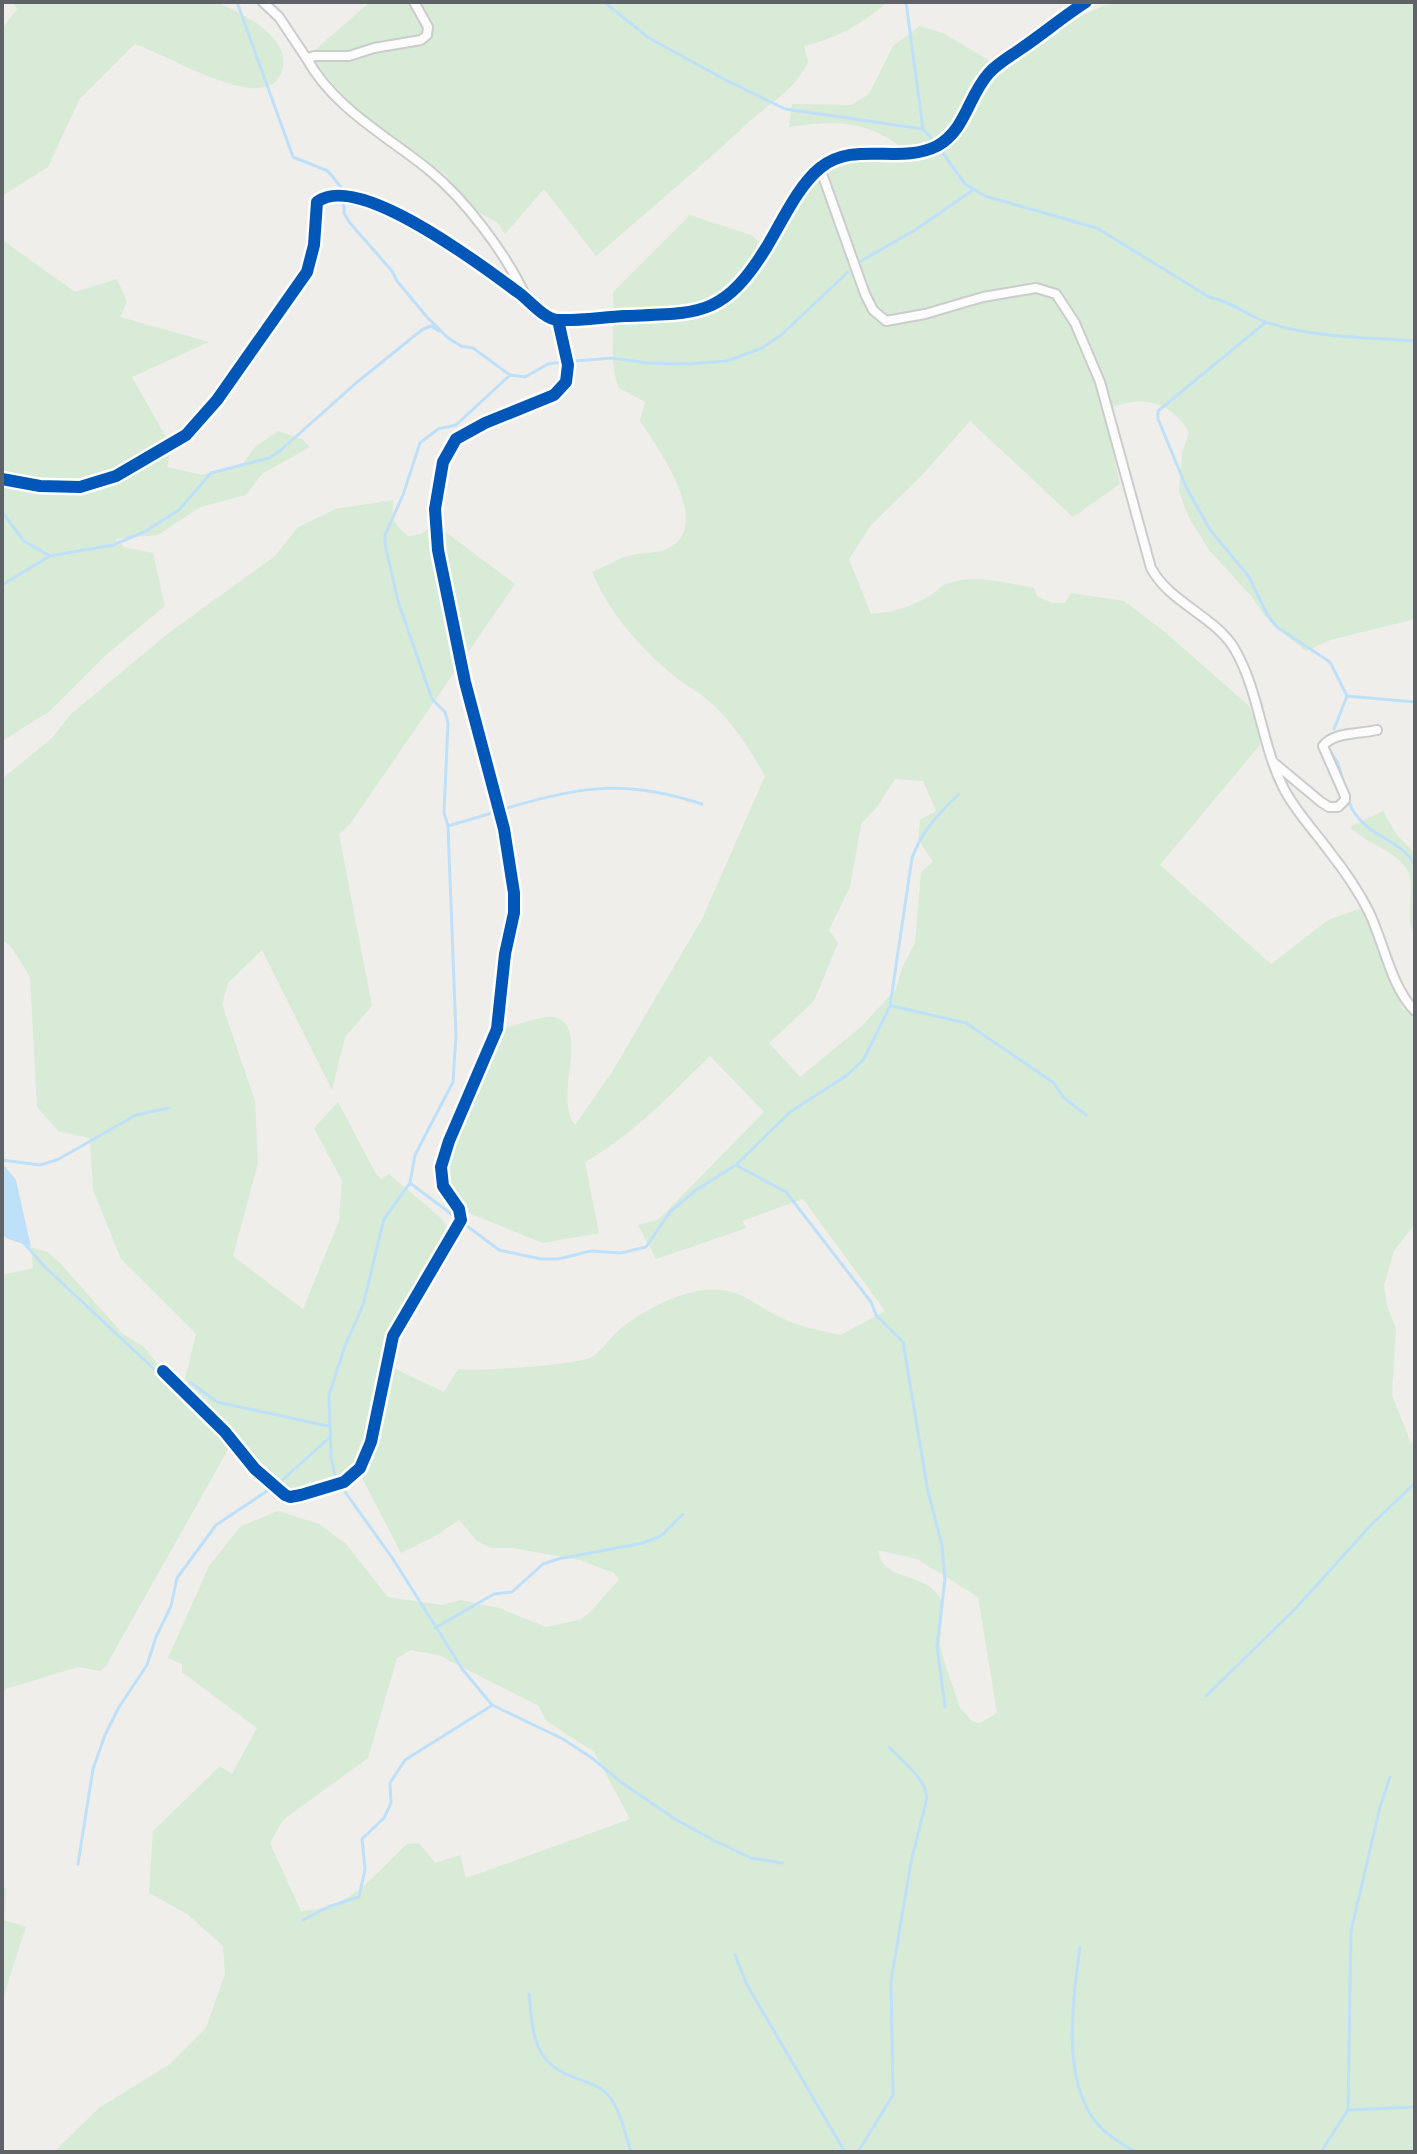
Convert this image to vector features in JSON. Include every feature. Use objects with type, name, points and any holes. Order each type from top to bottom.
[{"type":"street","points":[[263,2],[279,17],[336,96],[377,132],[446,184],[491,242],[526,298]]},
{"type":"street","points":[[307,59],[314,56],[349,56],[421,40],[427,35],[428,27],[414,2]]},
{"type":"street","points":[[2,479],[64,488],[96,483],[138,465],[197,425],[307,272],[314,245],[317,204],[321,199],[346,198],[405,216],[445,240],[548,316],[558,320],[663,316],[705,310],[713,306],[760,258],[800,193],[820,168],[848,155],[905,154],[939,144],[962,121],[990,72],[1086,2]]},
{"type":"street","points":[[820,168],[865,294],[882,320],[892,321],[983,297],[1036,288],[1056,294],[1066,307],[1100,382],[1151,568],[1165,588],[1231,644],[1245,673],[1273,761],[1295,807],[1355,887],[1370,915],[1402,995],[1415,1011]]},
{"type":"street","points":[[163,1371],[225,1432],[255,1469],[285,1495],[301,1495],[344,1482],[360,1468],[366,1457],[393,1336],[461,1220],[459,1209],[443,1186],[441,1167],[497,1029],[505,954],[514,913],[514,893],[504,829],[465,682],[438,550],[435,509],[443,462],[456,439],[485,423],[554,395],[566,382],[568,365],[558,320]]},
{"type":"street","points":[[1273,761],[1321,802],[1329,807],[1338,807],[1345,796],[1324,752],[1325,742],[1335,736],[1377,730]]},
{"type":"green space","points":[[12,2],[220,4],[266,30],[281,51],[283,63],[280,75],[271,85],[249,88],[206,75],[135,44],[79,100],[48,167],[2,196],[2,29],[17,9]]},
{"type":"green space","points":[[370,2],[887,2],[848,30],[804,46],[808,62],[789,88],[596,256],[544,189],[505,234],[497,222],[470,208],[445,174],[363,115],[340,92],[309,55]]},
{"type":"green space","points":[[1119,2],[1415,2],[1415,619],[1330,640],[1306,651],[1275,627],[1209,550],[1188,516],[1179,491],[1182,453],[1189,433],[1174,414],[1154,403],[1131,402],[1107,409],[1120,484],[1073,517],[970,421],[925,472],[871,525],[849,559],[871,614],[909,606],[946,584],[979,579],[1034,588],[1037,596],[1052,603],[1065,603],[1071,593],[1124,601],[1165,632],[1249,706],[1263,741],[1160,865],[1271,964],[1328,920],[1358,909],[1365,912],[1403,1010],[1415,1000],[1415,1224],[1394,1251],[1384,1285],[1387,1306],[1396,1328],[1392,1395],[1411,1443],[1415,1444],[1415,2152],[54,2152],[99,2108],[170,2064],[206,2028],[225,1974],[223,1946],[187,1914],[149,1893],[153,1831],[220,1766],[232,1774],[257,1728],[182,1672],[182,1664],[168,1658],[209,1566],[241,1526],[278,1511],[319,1524],[346,1544],[388,1597],[441,1605],[461,1600],[499,1608],[546,1627],[579,1620],[619,1580],[614,1573],[579,1560],[513,1548],[490,1548],[477,1541],[459,1520],[401,1553],[361,1476],[329,1494],[291,1499],[184,1383],[196,1334],[121,1259],[93,1190],[90,1138],[58,1131],[37,1107],[30,977],[12,948],[2,939],[2,779],[52,738],[71,714],[170,632],[275,556],[298,527],[336,509],[393,500],[394,520],[408,536],[423,532],[435,521],[515,584],[350,824],[339,834],[372,1006],[345,1037],[332,1090],[262,950],[228,983],[222,1004],[255,1101],[258,1163],[233,1256],[303,1309],[339,1221],[342,1181],[314,1128],[338,1102],[376,1174],[381,1179],[389,1174],[442,1219],[448,1229],[431,1275],[401,1327],[386,1361],[391,1367],[444,1392],[458,1369],[526,1367],[592,1357],[621,1328],[643,1313],[694,1292],[717,1290],[736,1293],[785,1320],[841,1335],[885,1311],[803,1199],[742,1221],[747,1228],[656,1259],[638,1225],[659,1219],[764,1112],[710,1056],[636,1126],[585,1162],[599,1233],[543,1243],[471,1214],[445,1184],[437,1167],[460,1126],[472,1092],[501,1043],[505,1028],[549,1017],[565,1023],[571,1048],[567,1098],[575,1125],[612,1072],[702,919],[765,776],[726,718],[705,698],[671,674],[633,637],[614,612],[592,572],[627,556],[670,547],[684,532],[686,517],[676,482],[640,421],[645,402],[619,388],[615,376],[613,292],[690,215],[751,235],[768,250],[806,187],[818,181],[823,184],[835,161],[849,155],[907,152],[879,134],[852,125],[822,123],[789,127],[792,104],[851,105],[869,94],[893,46],[920,26],[945,34],[1003,69],[1043,34],[1103,6]],"holes":[[[895,779],[923,781],[936,811],[920,820],[918,839],[933,862],[921,872],[915,943],[902,968],[896,989],[862,1026],[800,1077],[769,1043],[814,1001],[838,943],[829,930],[850,887],[861,824],[877,807]],[[878,1550],[917,1559],[978,1597],[997,1713],[980,1723],[973,1722],[960,1708],[940,1644],[944,1603],[928,1586],[894,1572],[880,1558]],[[411,1650],[438,1655],[539,1706],[545,1720],[594,1752],[630,1819],[466,1878],[460,1855],[435,1863],[419,1843],[407,1844],[372,1879],[348,1897],[319,1909],[301,1911],[270,1843],[283,1820],[368,1758],[397,1658]]]},
{"type":"green space","points":[[2,231],[5,242],[75,292],[117,279],[127,302],[120,317],[209,342],[132,377],[171,446],[167,467],[202,475],[243,463],[256,446],[278,431],[302,439],[310,447],[262,474],[246,495],[200,507],[158,535],[115,539],[124,547],[153,553],[165,606],[107,654],[50,711],[2,741]]},
{"type":"green space","points":[[1383,811],[1396,834],[1415,853],[1415,937],[1410,920],[1411,885],[1407,869],[1395,856],[1350,827]]},
{"type":"green space","points":[[31,1247],[47,1252],[60,1263],[123,1334],[144,1347],[207,1426],[217,1431],[230,1446],[106,1666],[100,1671],[78,1667],[2,1690],[2,1275],[33,1268]]},
{"type":"green space","points":[[2,1886],[6,1888],[4,1920],[26,1927],[2,2001]]},
{"type":"water","points":[[2,1163],[16,1180],[31,1247],[6,1238],[2,1232]]},
{"type":"waterway","points":[[237,2],[293,157],[328,171],[344,191]]},
{"type":"waterway","points":[[604,2],[649,38],[785,109],[923,129]]},
{"type":"waterway","points":[[906,2],[923,129],[932,139]]},
{"type":"waterway","points":[[942,152],[965,184],[985,196],[1097,228],[1209,297],[1266,322],[1319,334],[1415,341]]},
{"type":"waterway","points":[[861,261],[915,230],[973,190]]},
{"type":"waterway","points":[[344,199],[344,213],[350,223],[448,338],[461,346],[473,348],[510,375],[525,377],[548,364],[562,362]]},
{"type":"waterway","points":[[575,361],[612,358],[686,364],[727,361],[762,348],[781,335],[848,272]]},
{"type":"waterway","points":[[1266,322],[1158,411],[1158,419],[1187,489],[1211,531],[1249,577],[1268,616],[1277,627],[1330,662],[1347,696]]},
{"type":"waterway","points":[[2,585],[50,556],[113,545],[144,532],[179,510],[211,473],[269,458],[423,329],[431,326],[439,331]]},
{"type":"waterway","points":[[336,1479],[331,1458],[329,1395],[363,1305],[384,1219],[410,1183],[415,1155],[453,1082],[456,1035],[448,826],[444,813],[448,723],[445,712],[432,699],[398,601],[385,535],[403,495],[420,443],[438,429],[456,425],[510,375]]},
{"type":"waterway","points":[[2,512],[24,541],[50,556]]},
{"type":"waterway","points":[[1347,696],[1415,702]]},
{"type":"waterway","points":[[1334,729],[1347,696]]},
{"type":"waterway","points":[[1328,748],[1338,763],[1344,785]]},
{"type":"waterway","points":[[507,808],[581,790],[604,788],[650,791],[702,804]]},
{"type":"waterway","points":[[467,1226],[499,1250],[541,1259],[558,1259],[591,1251],[621,1253],[646,1247],[670,1212],[696,1190],[736,1165],[790,1112],[846,1076],[864,1059],[890,1006],[912,858],[931,823],[959,794]]},
{"type":"waterway","points":[[1348,800],[1362,822],[1408,855],[1415,865]]},
{"type":"waterway","points":[[448,826],[492,813]]},
{"type":"waterway","points":[[892,1006],[966,1023],[1054,1083],[1063,1097],[1086,1115]]},
{"type":"waterway","points":[[2,1160],[40,1165],[57,1160],[136,1115],[169,1108]]},
{"type":"waterway","points":[[736,1165],[786,1192],[871,1302],[876,1315],[903,1342],[928,1492],[942,1545],[945,1579],[937,1646],[945,1707]]},
{"type":"waterway","points":[[410,1183],[454,1216]]},
{"type":"waterway","points":[[23,1242],[45,1267],[155,1370]]},
{"type":"waterway","points":[[190,1382],[217,1402],[328,1426]]},
{"type":"waterway","points":[[277,1485],[329,1438]]},
{"type":"waterway","points":[[1206,1696],[1295,1609],[1372,1524],[1415,1483]]},
{"type":"waterway","points":[[343,1489],[393,1559],[463,1670],[492,1705],[563,1739],[675,1819],[715,1841],[751,1858],[782,1863]]},
{"type":"waterway","points":[[78,1864],[93,1769],[119,1707],[147,1665],[171,1606],[177,1578],[216,1525],[267,1491]]},
{"type":"waterway","points":[[435,1628],[494,1594],[512,1592],[543,1564],[643,1543],[661,1536],[683,1514]]},
{"type":"waterway","points":[[303,1920],[328,1907],[359,1897],[365,1869],[362,1839],[384,1818],[391,1803],[390,1783],[405,1760],[491,1706]]},
{"type":"waterway","points":[[858,2152],[893,2095],[891,1981],[911,1862],[927,1798],[924,1786],[915,1773],[889,1747]]},
{"type":"waterway","points":[[1321,2152],[1348,2110],[1351,1931],[1390,1777]]},
{"type":"waterway","points":[[1080,1947],[1072,2038],[1078,2084],[1096,2122],[1135,2152]]},
{"type":"waterway","points":[[735,1955],[747,1985],[845,2152]]},
{"type":"waterway","points":[[529,1994],[534,2033],[542,2054],[560,2071],[595,2086],[612,2099],[631,2152]]},
{"type":"waterway","points":[[1348,2110],[1415,2107]]},
{"type":"cycle path","points":[[2,479],[40,486],[80,487],[116,476],[186,435],[217,400],[307,272],[314,245],[317,202],[336,196],[361,199],[390,210],[451,245],[553,319],[690,312],[707,307],[736,288],[751,271],[797,195],[820,168],[847,155],[908,154],[937,146],[961,122],[982,82],[993,69],[1086,2]]},
{"type":"cycle path","points":[[163,1371],[225,1432],[255,1469],[285,1495],[301,1495],[344,1482],[360,1468],[371,1442],[393,1336],[461,1220],[459,1209],[443,1186],[441,1167],[497,1029],[505,954],[514,913],[514,893],[504,829],[465,682],[438,550],[435,509],[443,462],[456,439],[485,423],[554,395],[566,382],[568,365],[558,320]]}]
